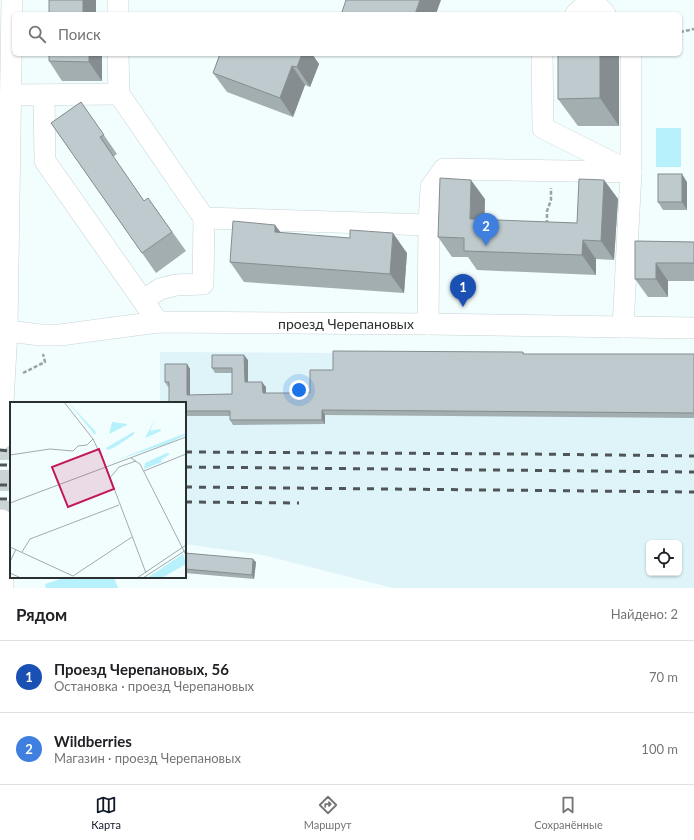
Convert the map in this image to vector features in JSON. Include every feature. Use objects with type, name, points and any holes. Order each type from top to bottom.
[{"type":"street","points":[[1,439],[4,330],[5,148],[10,95],[12,0]]},
{"type":"street","points":[[118,0],[118,12]]},
{"type":"street","points":[[578,12],[591,0],[603,12]]},
{"type":"street","points":[[118,56],[119,94],[204,218],[203,284],[176,285],[160,289],[143,300]]},
{"type":"street","points":[[542,56],[543,128],[631,172]]},
{"type":"street","points":[[623,327],[631,172],[631,56]]},
{"type":"street","points":[[10,95],[119,94]]},
{"type":"street","points":[[44,95],[45,161],[158,322]]},
{"type":"street","points":[[428,324],[431,187],[444,169],[631,172]]},
{"type":"street","points":[[204,218],[429,225]]},
{"type":"street","name":"проезд Черепановых","points":[[4,330],[40,335],[60,334],[158,322],[694,328]]},
{"type":"street","points":[[2,520],[3,588]]},
{"type":"path","points":[[682,32],[694,29]]},
{"type":"path","points":[[547,227],[547,211],[551,200],[552,171]]},
{"type":"path","points":[[20,377],[45,362],[40,335]]},
{"type":"shaded area","points":[[656,128],[681,128],[681,167],[656,167]]},
{"type":"shaded area","points":[[160,352],[694,355],[694,588],[393,588],[263,555],[186,544],[186,402],[160,402]]},
{"type":"shaded area","points":[[64,578],[114,578],[118,588],[46,588],[45,584]]},
{"type":"building","points":[[49,0],[83,0],[83,12],[49,12]]},
{"type":"building","points":[[346,0],[420,0],[416,12],[342,12]]},
{"type":"building","points":[[49,56],[89,56],[89,62],[49,61]]},
{"type":"building","points":[[219,56],[301,56],[297,67],[292,66],[280,98],[213,73]]},
{"type":"building","points":[[558,56],[600,56],[600,98],[558,99]]},
{"type":"building","points":[[81,102],[104,135],[100,137],[144,201],[148,198],[172,232],[142,253],[51,123]]},
{"type":"building","points":[[658,174],[682,174],[682,202],[658,202]]},
{"type":"building","points":[[440,178],[471,180],[470,219],[577,223],[579,179],[604,180],[601,241],[583,240],[582,255],[464,251],[464,238],[438,237]]},
{"type":"building","points":[[233,221],[275,225],[275,232],[350,238],[350,230],[393,233],[390,274],[230,262]]},
{"type":"building","points":[[635,241],[694,242],[694,263],[656,263],[656,279],[635,279]]},
{"type":"building","points":[[333,351],[523,352],[523,354],[694,354],[694,413],[322,410],[322,420],[230,420],[230,411],[186,411],[186,402],[169,402],[169,382],[165,382],[165,364],[187,364],[187,395],[232,394],[232,368],[212,368],[212,355],[244,355],[245,382],[262,382],[263,393],[310,393],[310,370],[333,370]]},
{"type":"building","points":[[186,553],[253,559],[252,575],[186,569]]},
{"type":"tunnel","points":[[1,439],[2,520]]},
{"type":"railway","points":[[0,450],[10,451]]},
{"type":"railway","points":[[186,452],[694,456]]},
{"type":"railway","points":[[0,465],[10,465]]},
{"type":"railway","points":[[186,467],[694,472]]},
{"type":"railway","points":[[0,485],[10,485]]},
{"type":"railway","points":[[186,487],[694,492]]},
{"type":"railway","points":[[0,499],[10,499]]},
{"type":"railway","points":[[186,502],[299,503]]},
{"type":"place","name":"Wildberries","points":[[486,246]]},
{"type":"place","name":"Проезд Черепановых, 56","points":[[463,307]]}]
